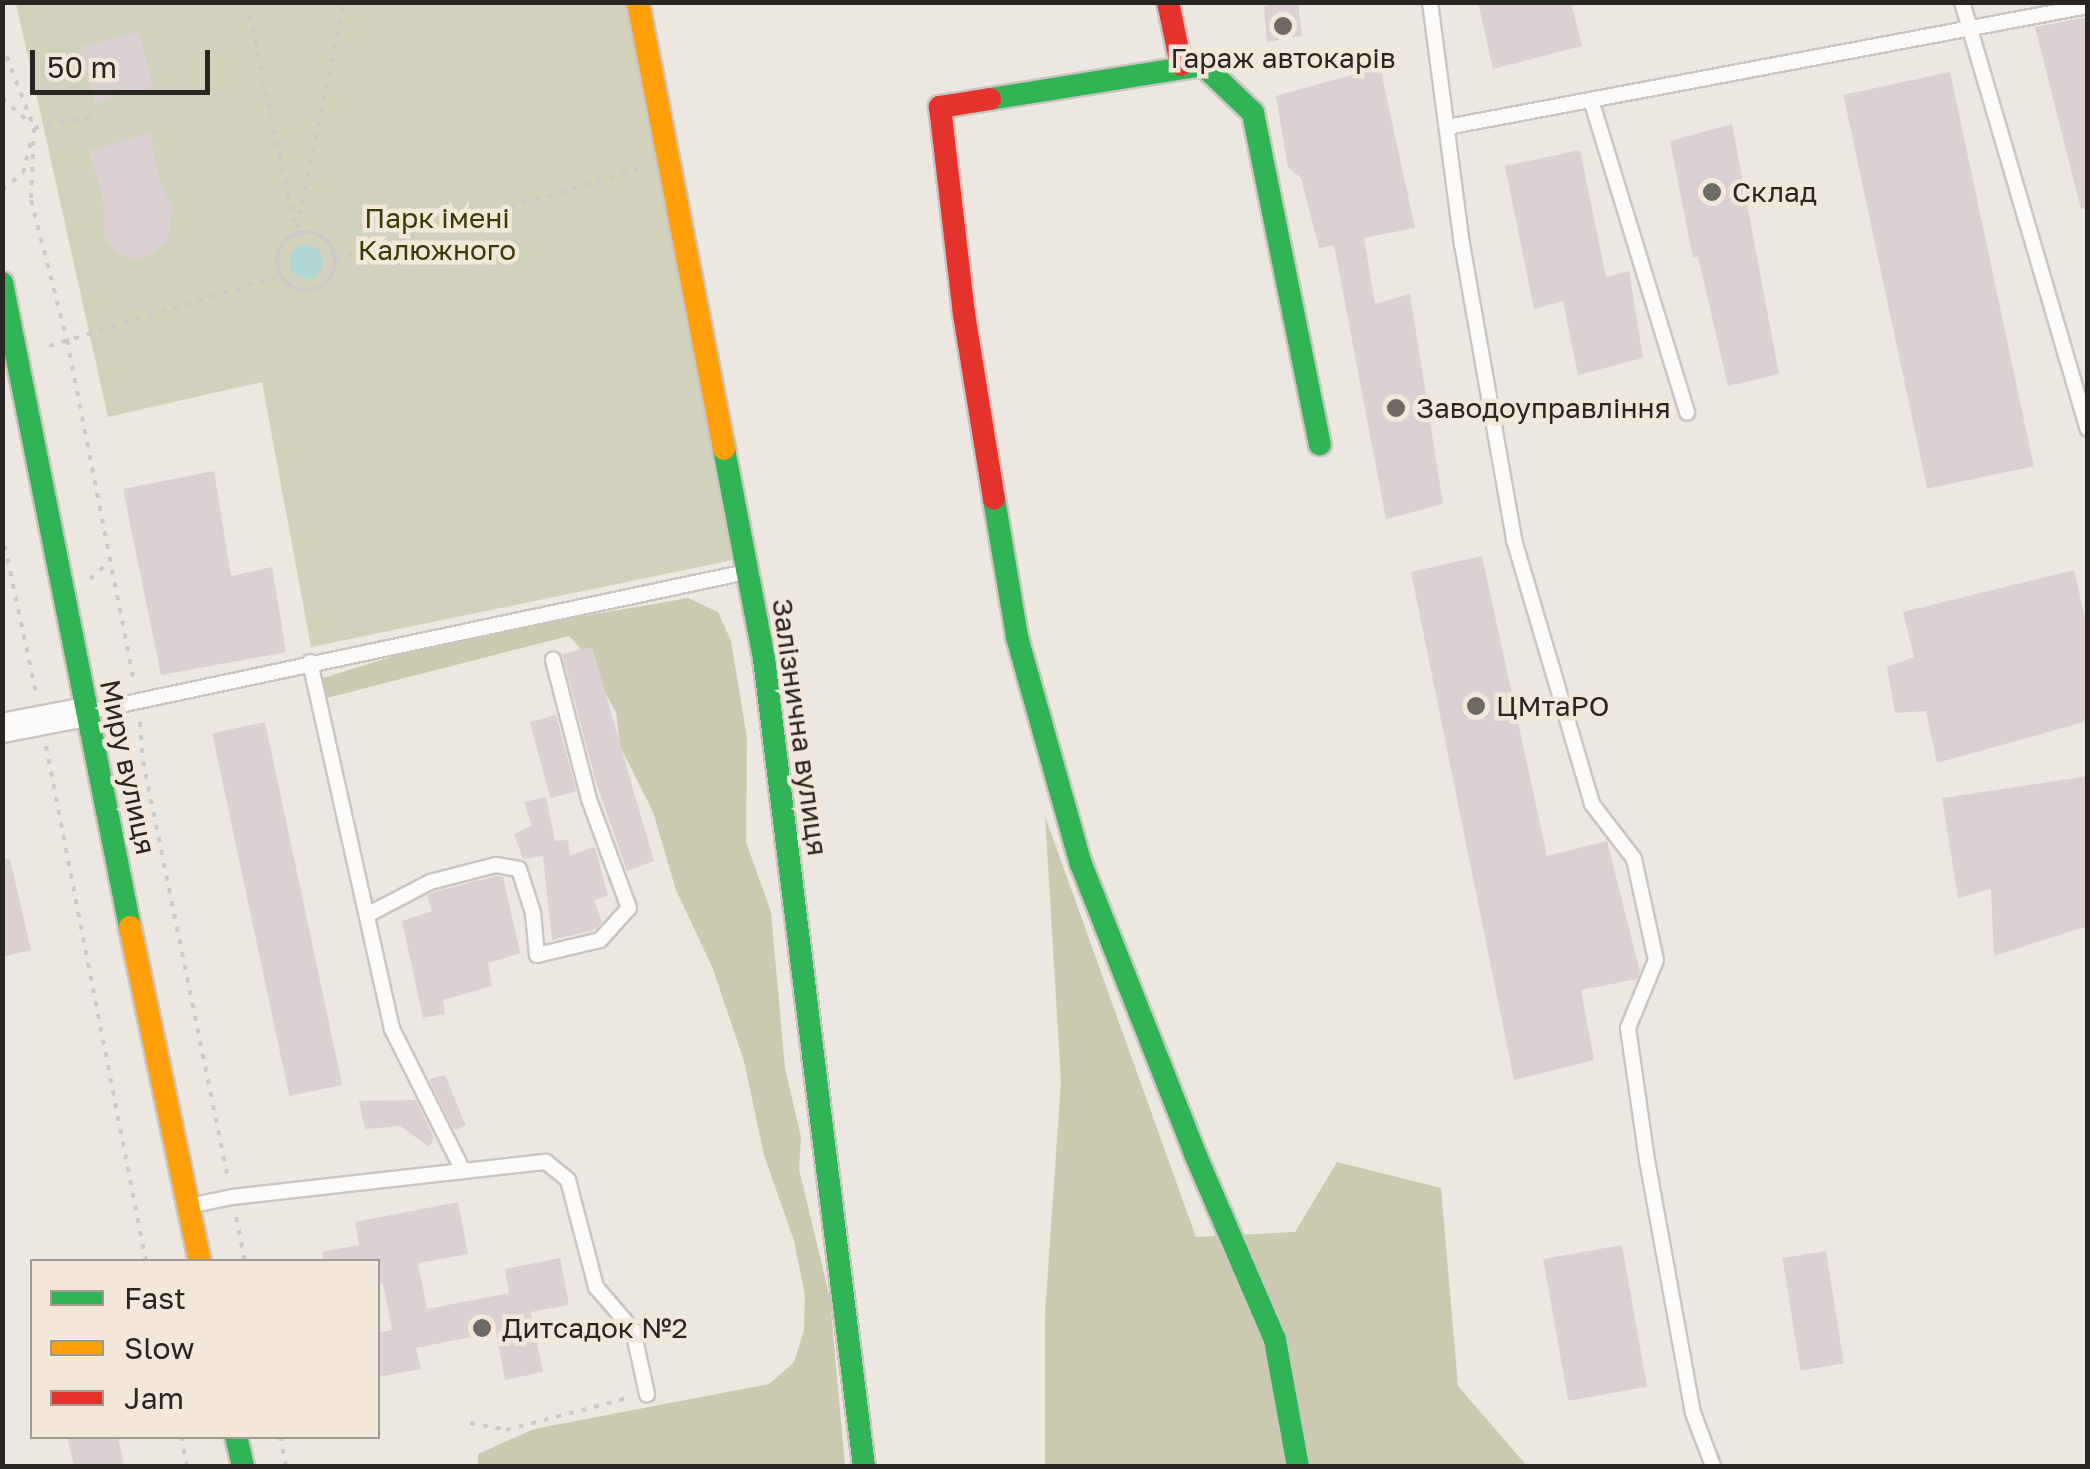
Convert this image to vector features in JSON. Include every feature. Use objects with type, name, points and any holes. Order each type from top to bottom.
[{"type":"street","name":"Залізнична вулиця","points":[[638,2],[764,659],[864,1466]]},
{"type":"street","points":[[1168,2],[1181,65]]},
{"type":"street","points":[[1298,1466],[1274,1340],[1195,1154],[1081,864],[1017,637],[964,314],[940,107],[1181,65],[1203,65],[1253,113],[1320,444]]},
{"type":"street","name":"Миру вулиця","points":[[2,283],[85,712],[199,1259]]},
{"type":"street","points":[[2,728],[85,712]]},
{"type":"street","points":[[237,1439],[243,1466]]},
{"type":"lane","points":[[1430,2],[1514,540],[1592,804],[1634,859],[1656,960],[1628,1028],[1690,1394],[1713,1466]]},
{"type":"lane","points":[[1962,2],[2088,430]]},
{"type":"lane","points":[[1447,126],[2088,6]]},
{"type":"lane","points":[[1591,100],[1687,413]]},
{"type":"lane","points":[[85,712],[746,572]]},
{"type":"lane","points":[[367,915],[430,882],[496,864],[520,870],[534,913],[537,956],[600,940],[630,908],[589,799],[553,660]]},
{"type":"lane","points":[[310,662],[392,1029],[463,1171]]},
{"type":"lane","points":[[189,1206],[232,1197],[546,1162],[568,1180],[596,1288],[633,1330],[647,1394]]},
{"type":"path","points":[[246,2],[296,233]]},
{"type":"path","points":[[296,233],[320,235],[332,246],[335,259],[328,281],[312,290],[294,288],[280,276],[278,251],[296,233],[344,2]]},
{"type":"path","points":[[2,44],[34,128],[31,200],[67,340],[138,702],[144,760],[244,1259]]},
{"type":"path","points":[[2,98],[34,128]]},
{"type":"path","points":[[34,128],[91,118]]},
{"type":"path","points":[[2,190],[23,173],[34,128]]},
{"type":"path","points":[[335,259],[668,160]]},
{"type":"path","points":[[67,340],[280,276]]},
{"type":"path","points":[[2,533],[145,1259]]},
{"type":"path","points":[[470,1424],[506,1430],[647,1394]]},
{"type":"path","points":[[182,1439],[187,1466]]},
{"type":"path","points":[[281,1439],[286,1466]]},
{"type":"green space","name":"Парк імені Калюжного","points":[[16,3],[626,3],[733,560],[311,647],[262,382],[108,417]]},
{"type":"green space","points":[[688,598],[718,612],[731,641],[747,738],[746,842],[771,912],[785,1068],[801,1137],[799,1169],[830,1298],[845,1466],[478,1466],[478,1454],[534,1429],[769,1384],[794,1362],[804,1330],[805,1295],[794,1241],[764,1155],[744,1061],[713,969],[676,890],[653,812],[620,746],[616,712],[580,648],[569,636],[319,700],[317,680],[446,640]]},
{"type":"green space","points":[[1045,816],[1196,1237],[1295,1232],[1337,1162],[1441,1188],[1458,1386],[1527,1466],[1045,1466],[1045,1314],[1061,1081]]},
{"type":"water","points":[[306,245],[318,250],[323,262],[318,274],[306,279],[294,274],[289,262],[294,250]]},
{"type":"building","name":"Гараж автокарів","points":[[1275,2],[1298,2],[1302,36],[1267,42],[1264,7]]},
{"type":"building","points":[[1478,2],[1571,2],[1582,46],[1493,69]]},
{"type":"building","points":[[2088,17],[2088,208],[2081,209],[2035,27]]},
{"type":"building","points":[[139,32],[153,86],[95,102],[80,48]]},
{"type":"building","points":[[1380,67],[1415,228],[1364,238],[1375,304],[1410,294],[1443,504],[1386,519],[1334,245],[1319,248],[1301,178],[1288,168],[1276,96]]},
{"type":"building","points":[[1950,72],[2034,466],[1927,489],[1843,95]]},
{"type":"building","points":[[1732,124],[1779,374],[1728,386],[1698,256],[1693,258],[1670,141]]},
{"type":"building","points":[[150,133],[159,179],[172,207],[170,226],[166,242],[147,257],[132,260],[114,249],[104,236],[103,198],[89,151]]},
{"type":"building","points":[[1580,150],[1606,277],[1629,271],[1643,358],[1578,375],[1563,301],[1534,309],[1505,166]]},
{"type":"building","points":[[214,471],[231,576],[272,567],[286,652],[161,675],[123,489]]},
{"type":"building","name":"ЦМтаРО","points":[[1482,556],[1547,856],[1607,841],[1640,972],[1637,979],[1581,990],[1594,1060],[1514,1080],[1411,572]]},
{"type":"building","points":[[2074,570],[2088,632],[2088,721],[1937,763],[1926,711],[1895,713],[1887,667],[1914,657],[1903,612]]},
{"type":"building","points":[[592,647],[654,861],[627,871],[596,782],[562,654]]},
{"type":"building","points":[[556,715],[576,791],[550,798],[530,722]]},
{"type":"building","points":[[265,722],[342,1085],[289,1096],[212,733]]},
{"type":"building","points":[[2088,776],[2088,926],[1994,956],[1991,889],[1958,898],[1942,798]]},
{"type":"building","points":[[546,797],[555,841],[568,840],[570,855],[595,847],[608,896],[594,900],[602,922],[594,930],[552,940],[543,856],[523,859],[514,834],[532,826],[524,802]]},
{"type":"building","points":[[2,859],[10,859],[31,950],[2,957]]},
{"type":"building","points":[[503,877],[520,953],[488,963],[492,986],[443,1000],[445,1014],[423,1018],[402,921],[432,911],[427,896],[434,892]]},
{"type":"building","points":[[445,1075],[466,1126],[454,1130],[429,1079]]},
{"type":"building","points":[[416,1100],[434,1138],[429,1147],[400,1126],[365,1129],[359,1101]]},
{"type":"building","points":[[458,1202],[468,1254],[418,1263],[427,1309],[509,1293],[505,1269],[560,1258],[569,1305],[531,1312],[543,1372],[505,1380],[496,1332],[416,1348],[421,1369],[380,1377],[380,1333],[392,1330],[383,1283],[380,1284],[380,1259],[323,1259],[322,1252],[359,1245],[355,1222]]},
{"type":"building","points":[[1622,1245],[1647,1387],[1568,1401],[1543,1259]]},
{"type":"building","points":[[1826,1251],[1844,1364],[1800,1370],[1783,1258]]},
{"type":"building","points":[[68,1439],[119,1439],[124,1466],[74,1466]]},
{"type":"traffic: fast","points":[[990,99],[1203,65],[1253,113],[1320,444]]},
{"type":"traffic: fast","points":[[2,283],[130,927]]},
{"type":"traffic: fast","points":[[724,449],[764,659],[864,1466]]},
{"type":"traffic: fast","points":[[994,499],[1017,637],[1081,864],[1195,1154],[1275,1340],[1298,1466]]},
{"type":"traffic: fast","points":[[237,1439],[243,1466]]},
{"type":"traffic: slow","points":[[638,2],[724,449]]},
{"type":"traffic: slow","points":[[130,927],[199,1259]]},
{"type":"traffic: jam","points":[[1168,2],[1181,65]]},
{"type":"traffic: jam","points":[[990,99],[940,107],[964,314],[994,499]]},
{"type":"place","name":"Гараж автокарів","points":[[1283,26]]},
{"type":"place","name":"Склад","points":[[1712,192]]},
{"type":"place","name":"Заводоуправління","points":[[1396,408]]},
{"type":"place","name":"ЦМтаРО","points":[[1476,706]]},
{"type":"place","name":"Дитсадок №2","points":[[482,1328]]}]
